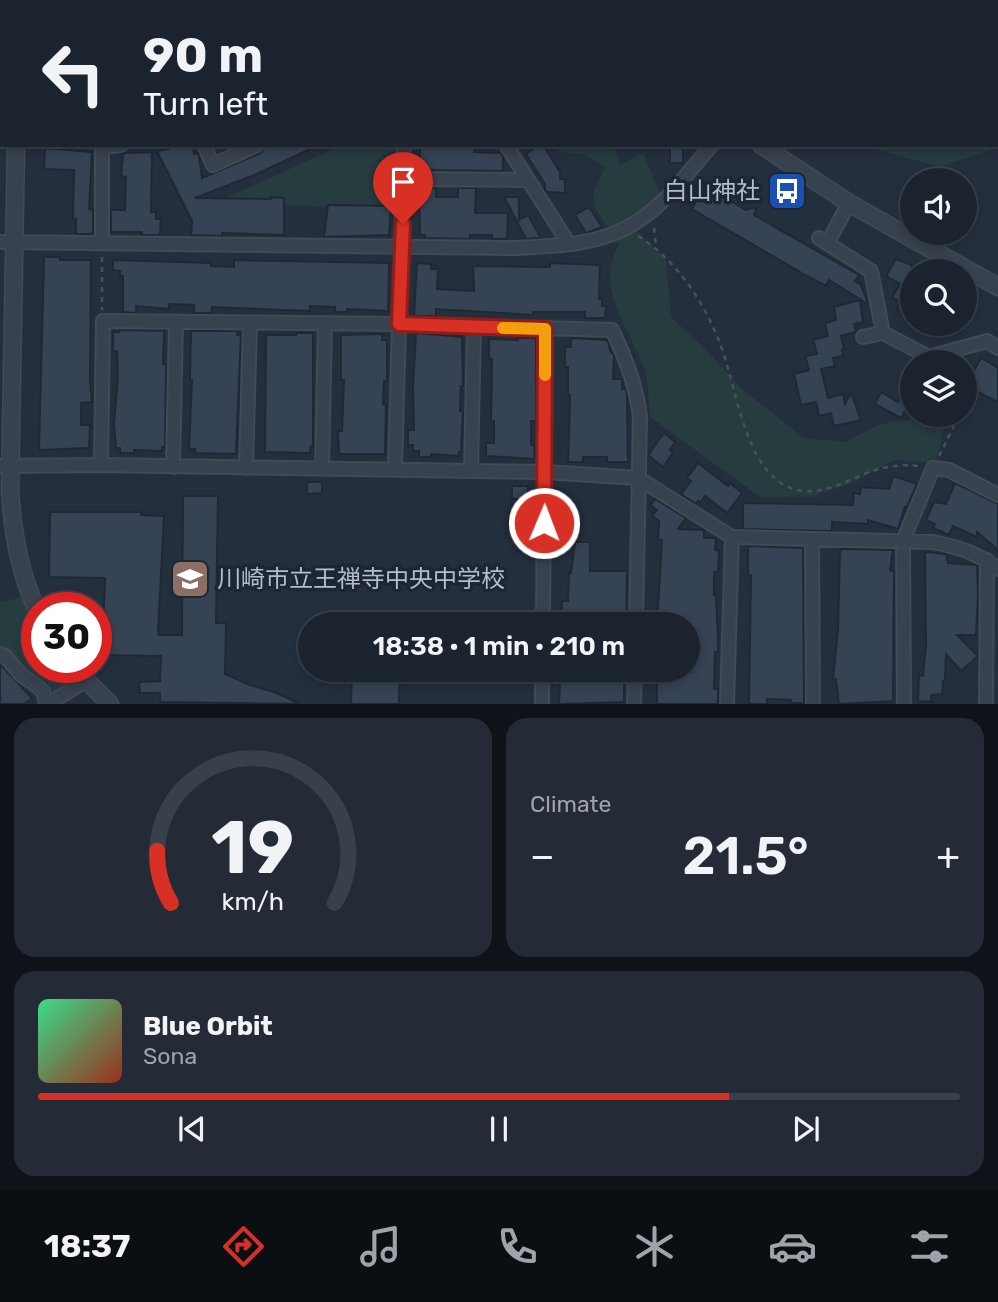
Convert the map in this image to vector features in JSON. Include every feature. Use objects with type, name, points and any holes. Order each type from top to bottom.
[{"type":"street","points":[[16,147],[7,242],[5,466],[15,543],[29,592]]},
{"type":"street","points":[[102,147],[102,243]]},
{"type":"street","points":[[206,147],[214,165],[253,147]]},
{"type":"street","points":[[395,469],[404,147]]},
{"type":"street","points":[[507,147],[569,244]]},
{"type":"street","points":[[7,242],[514,248],[569,244],[593,240],[626,228],[651,211],[710,147]]},
{"type":"street","points":[[764,147],[849,203],[998,287]]},
{"type":"street","points":[[403,179],[527,180]]},
{"type":"street","points":[[849,203],[823,240],[871,271],[883,333]]},
{"type":"street","points":[[101,465],[103,321],[399,324],[612,330],[627,360],[637,394],[640,417],[636,612]]},
{"type":"street","points":[[173,467],[176,322]]},
{"type":"street","points":[[246,468],[250,323]]},
{"type":"street","points":[[322,469],[325,324]]},
{"type":"street","points":[[471,471],[474,327]]},
{"type":"street","points":[[543,612],[545,329]]},
{"type":"street","points":[[863,337],[883,333],[929,358],[987,341],[998,348]]},
{"type":"street","points":[[5,466],[545,471],[638,478],[732,537],[933,542],[960,547],[987,560],[998,569]]},
{"type":"street","points":[[904,704],[903,541],[933,468],[949,470],[998,495]]},
{"type":"street","points":[[727,704],[732,537]]},
{"type":"street","points":[[812,541],[813,704]]},
{"type":"street","points":[[986,704],[987,560]]},
{"type":"street","points":[[0,654],[43,692],[47,704],[83,683]]},
{"type":"street","points":[[542,682],[542,704]]},
{"type":"street","points":[[634,704],[635,682]]},
{"type":"street","points":[[88,683],[110,704]]},
{"type":"path","points":[[651,211],[657,247]]},
{"type":"path","points":[[626,228],[657,247],[680,271],[722,347],[758,458],[774,479],[792,489],[814,491],[844,484],[895,465],[933,468],[954,427]]},
{"type":"path","points":[[102,243],[103,321]]},
{"type":"green space","points":[[332,147],[400,147],[399,208],[213,204],[333,149]]},
{"type":"green space","points":[[557,147],[615,147],[620,165],[643,153],[666,207],[637,231],[666,260],[671,317],[743,390],[804,438],[845,442],[881,424],[900,421],[900,427],[944,427],[936,463],[894,460],[852,483],[813,496],[760,497],[650,417],[644,369],[611,290],[612,260],[619,245],[593,201],[598,181],[606,167],[583,154],[559,152]]},
{"type":"green space","points":[[869,147],[998,147],[939,167]]},
{"type":"green space","points":[[21,598],[21,674],[0,652],[0,602]]},
{"type":"green space","points":[[30,683],[80,683],[49,703]]},
{"type":"building","points":[[193,147],[194,154],[198,153],[199,156],[202,178],[261,153],[265,147],[315,147],[252,176],[195,198],[284,198],[284,235],[222,233],[222,236],[191,235],[192,221],[157,151]]},
{"type":"building","points":[[420,147],[474,147],[474,152],[501,153],[503,157],[503,171],[420,170]]},
{"type":"building","points":[[536,147],[544,147],[560,172],[560,179],[565,179],[565,193],[545,190],[545,184],[526,154]]},
{"type":"building","points":[[670,147],[683,147],[683,163],[670,163]]},
{"type":"building","points":[[45,148],[92,152],[89,209],[93,210],[91,234],[76,234],[76,219],[73,219],[74,170],[44,169]]},
{"type":"building","points":[[152,152],[151,212],[156,212],[156,219],[161,219],[160,235],[111,232],[111,210],[125,210],[126,177],[121,176],[123,153]]},
{"type":"building","points":[[704,186],[746,210],[756,207],[754,215],[859,275],[855,281],[861,285],[868,304],[829,280],[826,286],[807,276],[692,209]]},
{"type":"building","points":[[419,188],[436,188],[436,197],[458,197],[458,188],[476,188],[475,213],[508,213],[507,237],[492,239],[492,235],[470,235],[470,239],[425,238],[425,235],[420,235]]},
{"type":"building","points":[[504,197],[519,197],[519,220],[528,215],[541,238],[526,239]]},
{"type":"building","points":[[328,205],[391,206],[389,235],[324,237]]},
{"type":"building","points":[[589,207],[602,227],[586,233],[575,215]]},
{"type":"building","points":[[44,257],[91,260],[92,402],[81,403],[81,425],[90,425],[89,448],[39,450]]},
{"type":"building","points":[[896,259],[900,260],[900,284],[886,276]]},
{"type":"building","points":[[113,260],[211,263],[211,266],[234,267],[234,260],[389,263],[388,311],[347,309],[347,312],[335,312],[335,307],[310,306],[310,311],[212,307],[211,313],[194,313],[194,305],[169,304],[169,309],[136,306],[136,313],[123,312],[123,276],[120,276],[120,271],[113,270]]},
{"type":"building","points":[[417,263],[431,264],[431,269],[438,269],[437,289],[474,291],[473,266],[550,267],[550,263],[600,265],[599,299],[602,299],[602,306],[606,306],[605,318],[585,318],[585,312],[533,312],[533,315],[436,309],[436,316],[417,316],[414,315]]},
{"type":"building","points":[[900,287],[900,302],[892,298]]},
{"type":"building","points":[[860,300],[863,322],[854,324],[856,332],[841,336],[843,356],[833,358],[835,366],[821,369],[828,398],[843,394],[845,404],[851,392],[861,420],[834,426],[831,413],[819,416],[816,402],[801,405],[794,374],[809,370],[805,356],[817,354],[813,340],[828,336],[825,323],[836,320],[834,307]]},
{"type":"building","points":[[164,331],[165,447],[162,447],[162,451],[134,450],[134,453],[120,453],[120,448],[116,448],[114,424],[118,377],[113,332]]},
{"type":"building","points":[[191,331],[238,331],[237,335],[241,335],[236,454],[195,453],[195,449],[189,449]]},
{"type":"building","points":[[313,333],[313,446],[310,453],[265,452],[266,335]]},
{"type":"building","points":[[416,333],[462,337],[463,386],[460,411],[463,411],[461,452],[458,456],[431,454],[431,457],[419,457],[419,451],[413,451],[413,445],[408,445],[408,430],[414,430]]},
{"type":"building","points":[[382,334],[382,340],[387,340],[387,381],[384,381],[383,404],[386,404],[385,454],[339,454],[338,431],[342,431],[344,380],[341,380],[341,335]]},
{"type":"building","points":[[536,338],[536,421],[531,421],[531,445],[534,445],[535,459],[486,456],[486,443],[494,443],[489,339]]},
{"type":"building","points":[[571,338],[607,340],[609,344],[614,355],[613,379],[622,379],[622,389],[626,389],[628,462],[607,462],[607,457],[583,457],[583,462],[568,462],[570,395],[565,347],[571,347]]},
{"type":"building","points":[[981,358],[998,368],[998,402],[977,392],[977,365]]},
{"type":"building","points":[[881,392],[898,402],[900,398],[900,417],[875,404]]},
{"type":"building","points":[[664,433],[675,442],[670,450],[673,453],[663,467],[648,455]]},
{"type":"building","points":[[698,463],[728,486],[730,483],[742,493],[727,513],[705,496],[696,504],[681,494],[691,481],[687,478]]},
{"type":"building","points":[[893,476],[917,484],[905,507],[898,529],[868,520],[868,524],[832,522],[832,531],[743,529],[743,503],[853,505],[854,493],[860,494],[861,487],[889,489]]},
{"type":"building","points":[[307,482],[322,482],[322,493],[307,494]]},
{"type":"building","points":[[955,483],[998,504],[998,550],[977,532],[977,537],[953,526],[949,535],[933,528],[935,524],[926,520],[934,502],[946,504]]},
{"type":"building","points":[[512,486],[528,486],[528,499],[512,499]]},
{"type":"building","points":[[183,496],[218,496],[216,623],[226,623],[225,674],[300,704],[160,702],[160,693],[140,693],[139,682],[160,681],[161,656],[112,655],[112,592],[104,592],[105,578],[49,577],[50,512],[141,512],[141,515],[164,516],[158,633],[182,635]]},
{"type":"building","points":[[655,499],[686,518],[678,529],[704,530],[704,538],[716,538],[715,550],[719,551],[718,572],[714,572],[714,595],[718,652],[715,652],[714,689],[718,689],[718,704],[657,704],[657,682],[700,682],[700,612],[658,612],[662,540],[658,540],[659,521],[652,516],[657,510],[650,505]]},
{"type":"building","points":[[575,542],[590,542],[590,571],[627,571],[626,612],[562,612],[562,601],[568,601],[569,572],[571,573]]},
{"type":"building","points":[[748,546],[803,548],[804,703],[767,699],[767,704],[749,704],[751,575],[748,575]]},
{"type":"building","points":[[840,549],[893,550],[890,570],[894,572],[893,701],[839,704],[836,679],[833,679],[838,629]]},
{"type":"building","points":[[925,552],[946,554],[948,563],[977,565],[976,635],[957,635],[978,656],[961,671],[946,654],[942,694],[931,695],[931,702],[918,701],[919,675],[923,676],[926,646]]},
{"type":"building","points":[[0,664],[32,698],[24,704],[0,704]]},
{"type":"building","points":[[352,682],[400,682],[399,704],[351,704]]},
{"type":"building","points":[[560,682],[624,682],[624,702],[559,704]]},
{"type":"slow traffic","points":[[503,328],[545,329],[545,375]]},
{"type":"place","name":"白山神社","points":[[787,191]]},
{"type":"place","name":"川崎市立王禅寺中央中学校","points":[[190,579]]},
{"type":"route","points":[[403,224],[399,324],[545,329],[544,523]]}]
